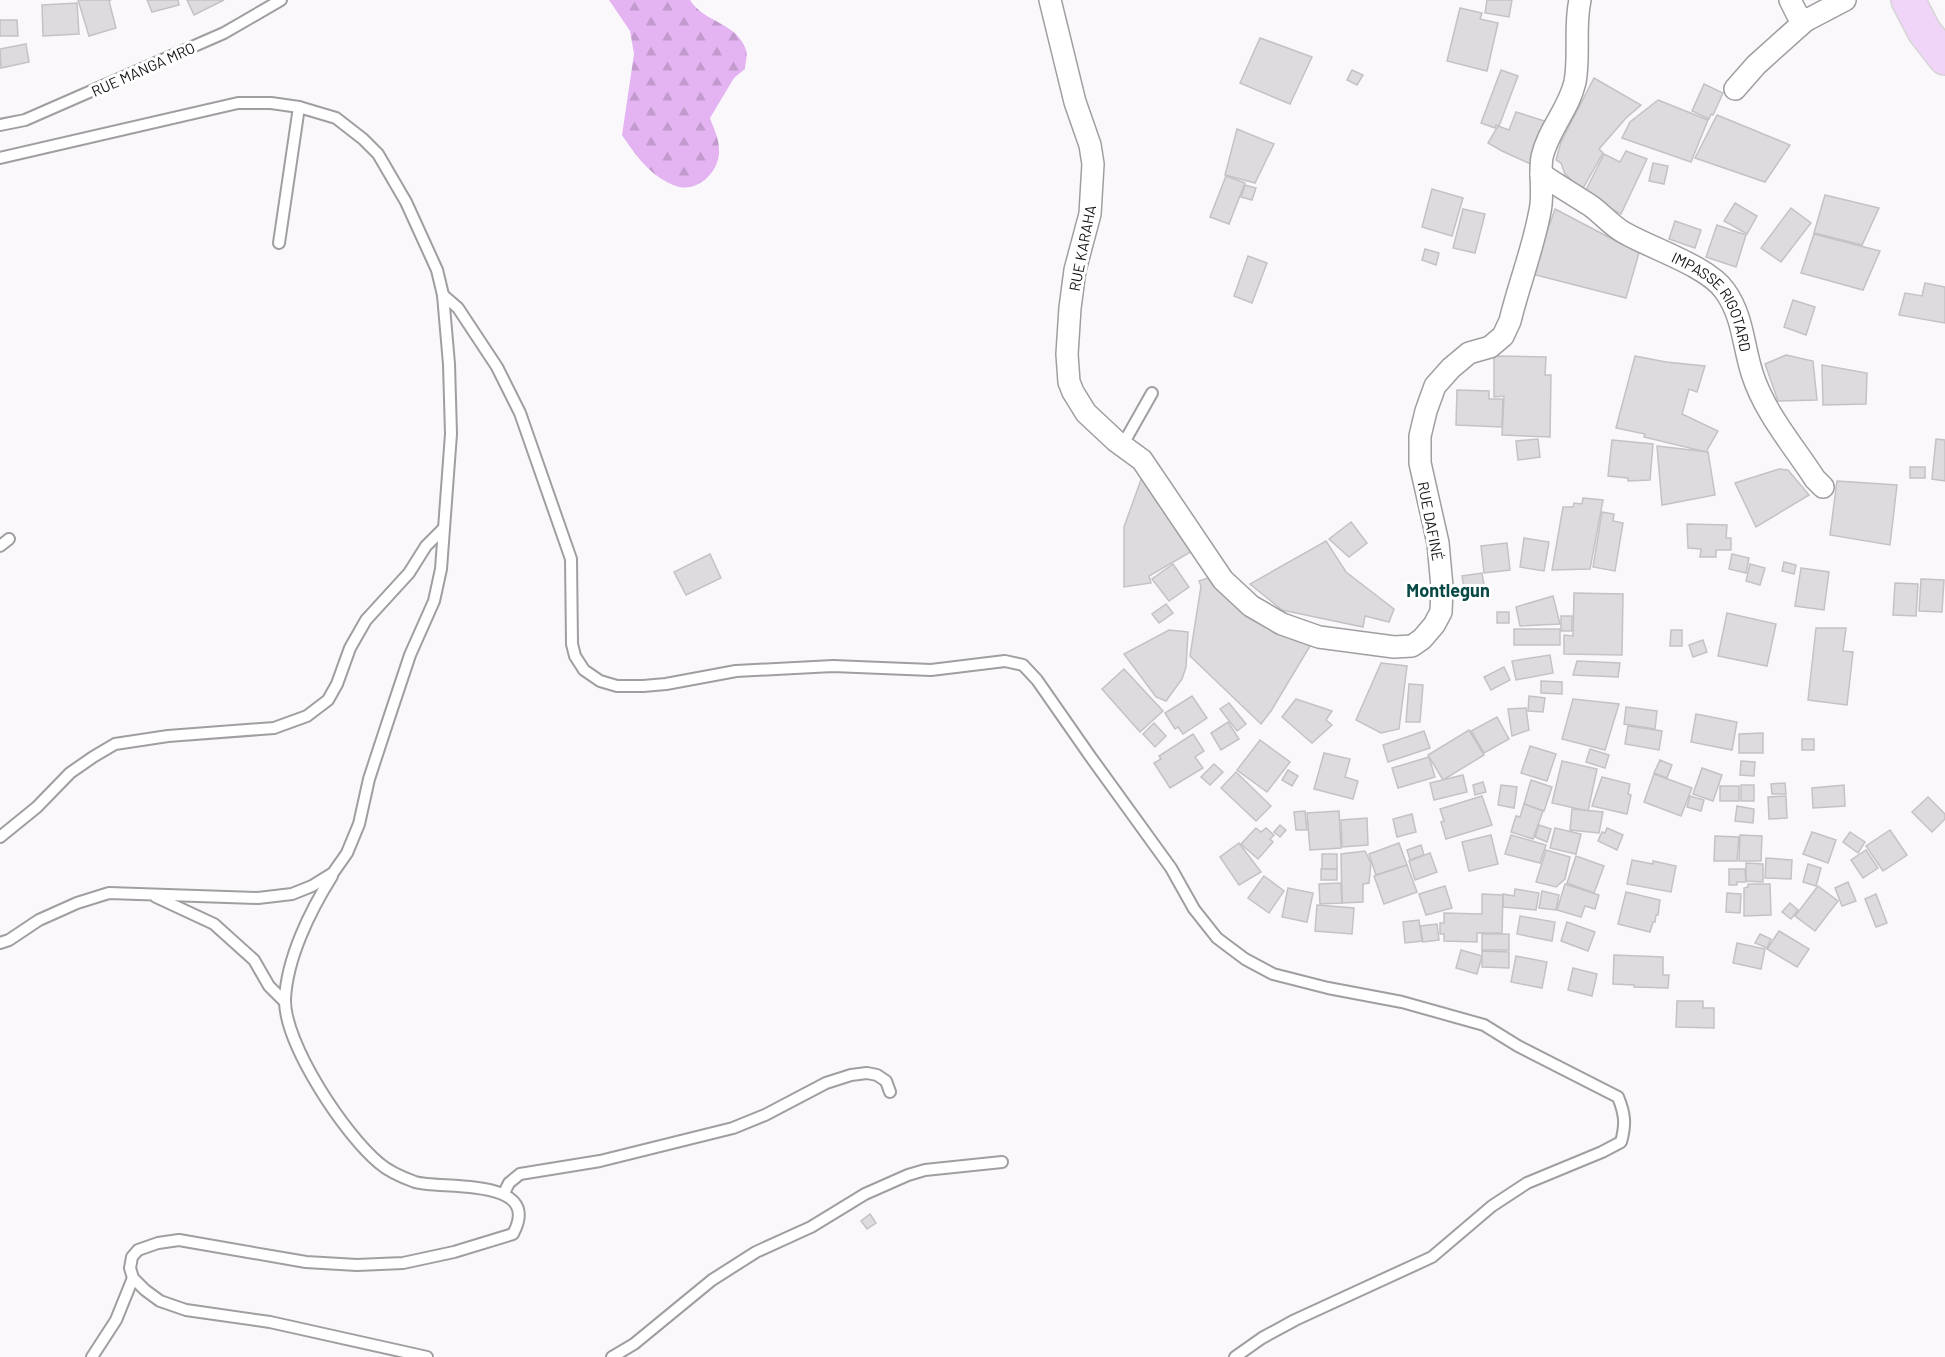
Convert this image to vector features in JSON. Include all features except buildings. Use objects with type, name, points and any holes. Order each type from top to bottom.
[{"type":"main road","points":[[1908,0],[1924,31],[1945,58]]},
{"type":"street","name":"RUE KARAHA","points":[[1050,0],[1075,102],[1090,145],[1093,164],[1090,214],[1075,270],[1070,308],[1067,354],[1069,382],[1086,413],[1122,446]]},
{"type":"street","name":"RUE DAFINÉ","points":[[1122,446],[1142,460],[1223,580],[1251,606],[1282,624],[1319,637],[1394,647],[1412,646],[1422,639],[1442,612],[1438,543],[1420,463],[1420,436],[1426,411],[1435,386],[1451,368],[1469,353],[1490,347],[1503,336],[1510,321],[1541,208],[1542,157],[1548,139],[1567,106],[1575,82],[1580,0]]},
{"type":"street","points":[[1790,0],[1797,14],[1805,21]]},
{"type":"street","points":[[1735,89],[1756,65],[1805,21],[1845,0]]},
{"type":"street","name":"IMPASSE RIGOTARD","points":[[1541,174],[1593,208],[1621,231],[1715,279],[1725,290],[1737,312],[1752,373],[1761,396],[1815,479],[1823,487]]},
{"type":"lane","name":"RUE MANGA MRO","points":[[0,125],[25,120],[165,60],[224,33],[281,0]]},
{"type":"lane","points":[[0,158],[238,103],[299,106],[336,118],[378,154],[406,202],[437,270],[443,296],[450,364],[451,434],[441,569],[434,601],[410,655],[369,779],[359,824],[347,853],[315,904],[294,956],[288,976],[285,1002],[294,1037],[313,1078],[340,1121],[365,1151],[382,1166],[415,1182],[460,1185],[504,1193],[514,1201],[518,1214],[518,1225],[513,1234],[454,1252],[403,1263],[357,1265],[306,1262],[179,1240],[158,1243],[138,1250],[132,1257],[130,1268],[133,1278],[160,1301],[186,1310],[270,1322],[427,1357]]},
{"type":"lane","points":[[279,243],[299,106]]},
{"type":"lane","points":[[443,296],[458,308],[497,367],[520,413],[571,559],[572,644],[575,656],[584,670],[592,676],[617,686],[643,686],[736,671],[833,666],[931,670],[1005,661],[1023,665],[1037,680],[1171,868],[1194,909],[1217,938],[1245,959],[1273,974],[1328,988],[1402,1002],[1484,1025],[1518,1046],[1618,1097],[1625,1113],[1625,1127],[1621,1142],[1527,1183],[1492,1206],[1432,1257],[1295,1320],[1262,1338],[1235,1357]]},
{"type":"lane","points":[[1122,446],[1152,393]]},
{"type":"lane","points":[[0,837],[37,807],[70,774],[116,744],[168,736],[274,728],[307,716],[328,700],[350,648],[366,620],[409,573],[426,546],[443,529]]},
{"type":"lane","points":[[0,546],[9,539]]},
{"type":"lane","points":[[0,943],[9,940],[39,920],[77,903],[109,893],[258,898],[292,894],[312,886],[333,873]]},
{"type":"lane","points":[[150,894],[214,924],[254,960],[269,986],[285,1002]]},
{"type":"lane","points":[[504,1193],[509,1183],[520,1174],[600,1161],[732,1128],[765,1115],[826,1083],[851,1075],[867,1072],[878,1076],[886,1081],[890,1092]]},
{"type":"lane","points":[[612,1357],[634,1344],[712,1280],[756,1252],[811,1227],[865,1194],[925,1170],[1002,1162]]},
{"type":"lane","points":[[92,1357],[116,1320],[133,1278]]},
{"type":"green space","points":[[609,0],[690,0],[703,14],[735,34],[742,41],[747,52],[745,69],[734,78],[710,118],[718,141],[719,157],[716,165],[706,178],[692,187],[676,186],[659,177],[639,158],[622,135],[634,54],[630,31]]},
{"type":"district","name":"Montlegun","points":[[1448,590]]}]
